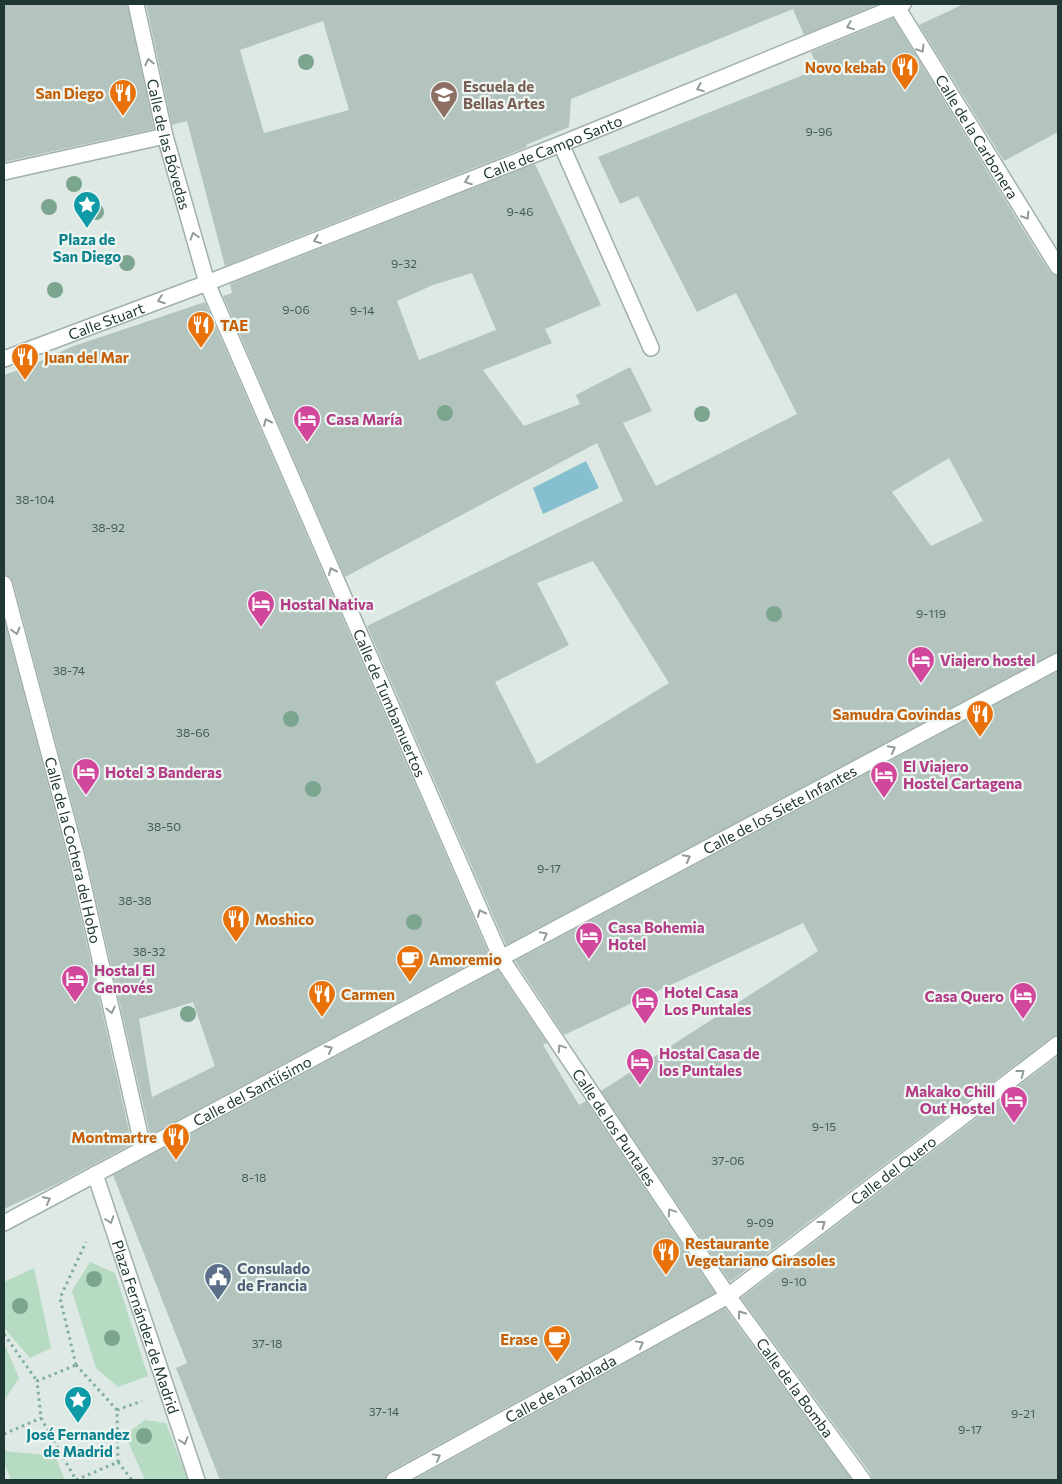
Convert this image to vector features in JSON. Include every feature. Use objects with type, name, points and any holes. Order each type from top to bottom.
[{"type":"street","name":"Calle de las Bóvedas","points":[[136,4],[165,136],[207,283]]},
{"type":"street","name":"Calle de Campo Santo","points":[[207,283],[562,144],[898,5]]},
{"type":"street","name":"Calle de la Carbonera","points":[[898,5],[1058,267]]},
{"type":"street","points":[[4,172],[165,136]]},
{"type":"street","points":[[562,144],[651,348]]},
{"type":"street","name":"Calle Stuart","points":[[4,359],[207,283]]},
{"type":"street","name":"Calle de Tumbamuertos","points":[[207,283],[500,958]]},
{"type":"street","name":"Calle de la Cochera del Hobo","points":[[4,584],[77,858],[143,1148]]},
{"type":"street","name":"Calle de los Siete Infantes","points":[[500,958],[1058,661]]},
{"type":"street","name":"Calle del Santiísimo","points":[[4,1223],[500,958]]},
{"type":"street","name":"Calle de los Puntales","points":[[500,958],[728,1296]]},
{"type":"street","name":"Calle del Quero","points":[[728,1296],[1058,1044]]},
{"type":"street","name":"Plaza Fernández de Madrid","points":[[95,1174],[197,1480]]},
{"type":"street","name":"Calle de la Tablada","points":[[394,1480],[728,1296]]},
{"type":"street","name":"Calle de la Bomba","points":[[728,1296],[863,1480]]},
{"type":"path","points":[[108,1215],[93,1228],[60,1298],[76,1365],[117,1410],[118,1462],[132,1480]]},
{"type":"path","points":[[4,1334],[37,1381],[41,1418],[76,1480],[118,1462]]},
{"type":"path","points":[[37,1381],[76,1365]]},
{"type":"path","points":[[4,1434],[41,1418]]},
{"type":"green space","points":[[90,1262],[115,1273],[148,1376],[118,1387],[96,1368],[72,1291]]},
{"type":"green space","points":[[34,1268],[51,1348],[30,1358],[4,1328],[4,1282]]},
{"type":"green space","points":[[4,1343],[19,1378],[4,1401]]},
{"type":"green space","points":[[145,1420],[166,1423],[188,1480],[145,1480],[125,1435]]},
{"type":"green space","points":[[4,1451],[55,1456],[65,1480],[11,1480],[4,1462]]},
{"type":"water","points":[[586,461],[599,488],[543,514],[533,488]]},
{"type":"building","points":[[4,4],[127,4],[154,129],[4,162]]},
{"type":"building","name":"Escuela de Bellas Artes","points":[[146,4],[879,4],[804,35],[793,9],[571,99],[569,127],[526,145],[527,147],[225,266],[187,121],[172,125]],"holes":[[[323,21],[349,110],[264,133],[240,50]]]},
{"type":"building","points":[[964,4],[1058,4],[1058,132],[1004,161],[919,25]]},
{"type":"building","points":[[893,18],[1039,255],[1050,272],[1058,276],[1058,652],[506,945],[367,626],[623,501],[597,443],[345,577],[223,296],[232,293],[230,284],[535,164],[601,305],[545,329],[552,343],[483,370],[524,426],[580,404],[576,395],[630,367],[652,411],[623,423],[656,486],[797,414],[736,293],[697,312],[638,196],[620,204],[598,157],[818,69],[811,52]],"holes":[[[472,273],[496,330],[419,360],[397,301],[433,285]],[[949,458],[983,521],[931,546],[892,492]],[[593,561],[669,683],[537,764],[495,682],[569,645],[537,583]]]},
{"type":"building","points":[[205,302],[489,954],[150,1135],[86,856],[13,582],[10,577],[4,575],[4,375],[30,366],[71,347]],"holes":[[[193,1002],[215,1066],[152,1097],[139,1019]]]},
{"type":"building","points":[[4,619],[68,860],[132,1144],[57,1184],[4,1209]]},
{"type":"building","points":[[1058,671],[1058,1035],[1052,1037],[730,1282],[601,1091],[818,951],[803,923],[564,1035],[515,961]]},
{"type":"building","points":[[498,970],[547,1043],[543,1045],[579,1105],[586,1101],[715,1293],[389,1472],[385,1480],[220,1480],[176,1368],[187,1363],[113,1175]]},
{"type":"building","points":[[1058,1056],[1058,1480],[872,1480],[871,1474],[741,1298]]},
{"type":"building","points":[[725,1308],[852,1480],[413,1480]]},
{"type":"place","name":"Novo kebab","points":[[905,91]]},
{"type":"place","name":"San Diego","points":[[123,117]]},
{"type":"place","name":"Escuela de Bellas Artes","points":[[444,119]]},
{"type":"place","name":"Plaza de San Diego","points":[[87,229]]},
{"type":"place","name":"TAE","points":[[201,349]]},
{"type":"place","name":"Juan del Mar","points":[[25,381]]},
{"type":"place","name":"Casa María","points":[[307,443]]},
{"type":"place","name":"Hostal Nativa","points":[[261,628]]},
{"type":"place","name":"Viajero hostel","points":[[921,684]]},
{"type":"place","name":"Samudra Govindas","points":[[980,738]]},
{"type":"place","name":"Hotel 3 Banderas","points":[[86,796]]},
{"type":"place","name":"El Viajero Hostel Cartagena","points":[[884,799]]},
{"type":"place","name":"Moshico","points":[[236,943]]},
{"type":"place","name":"Casa Bohemia Hotel","points":[[589,960]]},
{"type":"place","name":"Amoremio","points":[[410,983]]},
{"type":"place","name":"Hostal El Genovés","points":[[75,1003]]},
{"type":"place","name":"Carmen","points":[[322,1018]]},
{"type":"place","name":"Casa Quero","points":[[1023,1020]]},
{"type":"place","name":"Hotel Casa Los Puntales","points":[[645,1025]]},
{"type":"place","name":"Hostal Casa de los Puntales","points":[[640,1086]]},
{"type":"place","name":"Makako Chill Out Hostel","points":[[1014,1124]]},
{"type":"place","name":"Montmartre","points":[[176,1161]]},
{"type":"place","name":"Restaurante Vegetariano Girasoles","points":[[666,1276]]},
{"type":"place","name":"Consulado de Francia","points":[[218,1301]]},
{"type":"place","name":"Erase","points":[[557,1363]]},
{"type":"place","name":"José Fernandez de Madrid","points":[[78,1424]]}]
